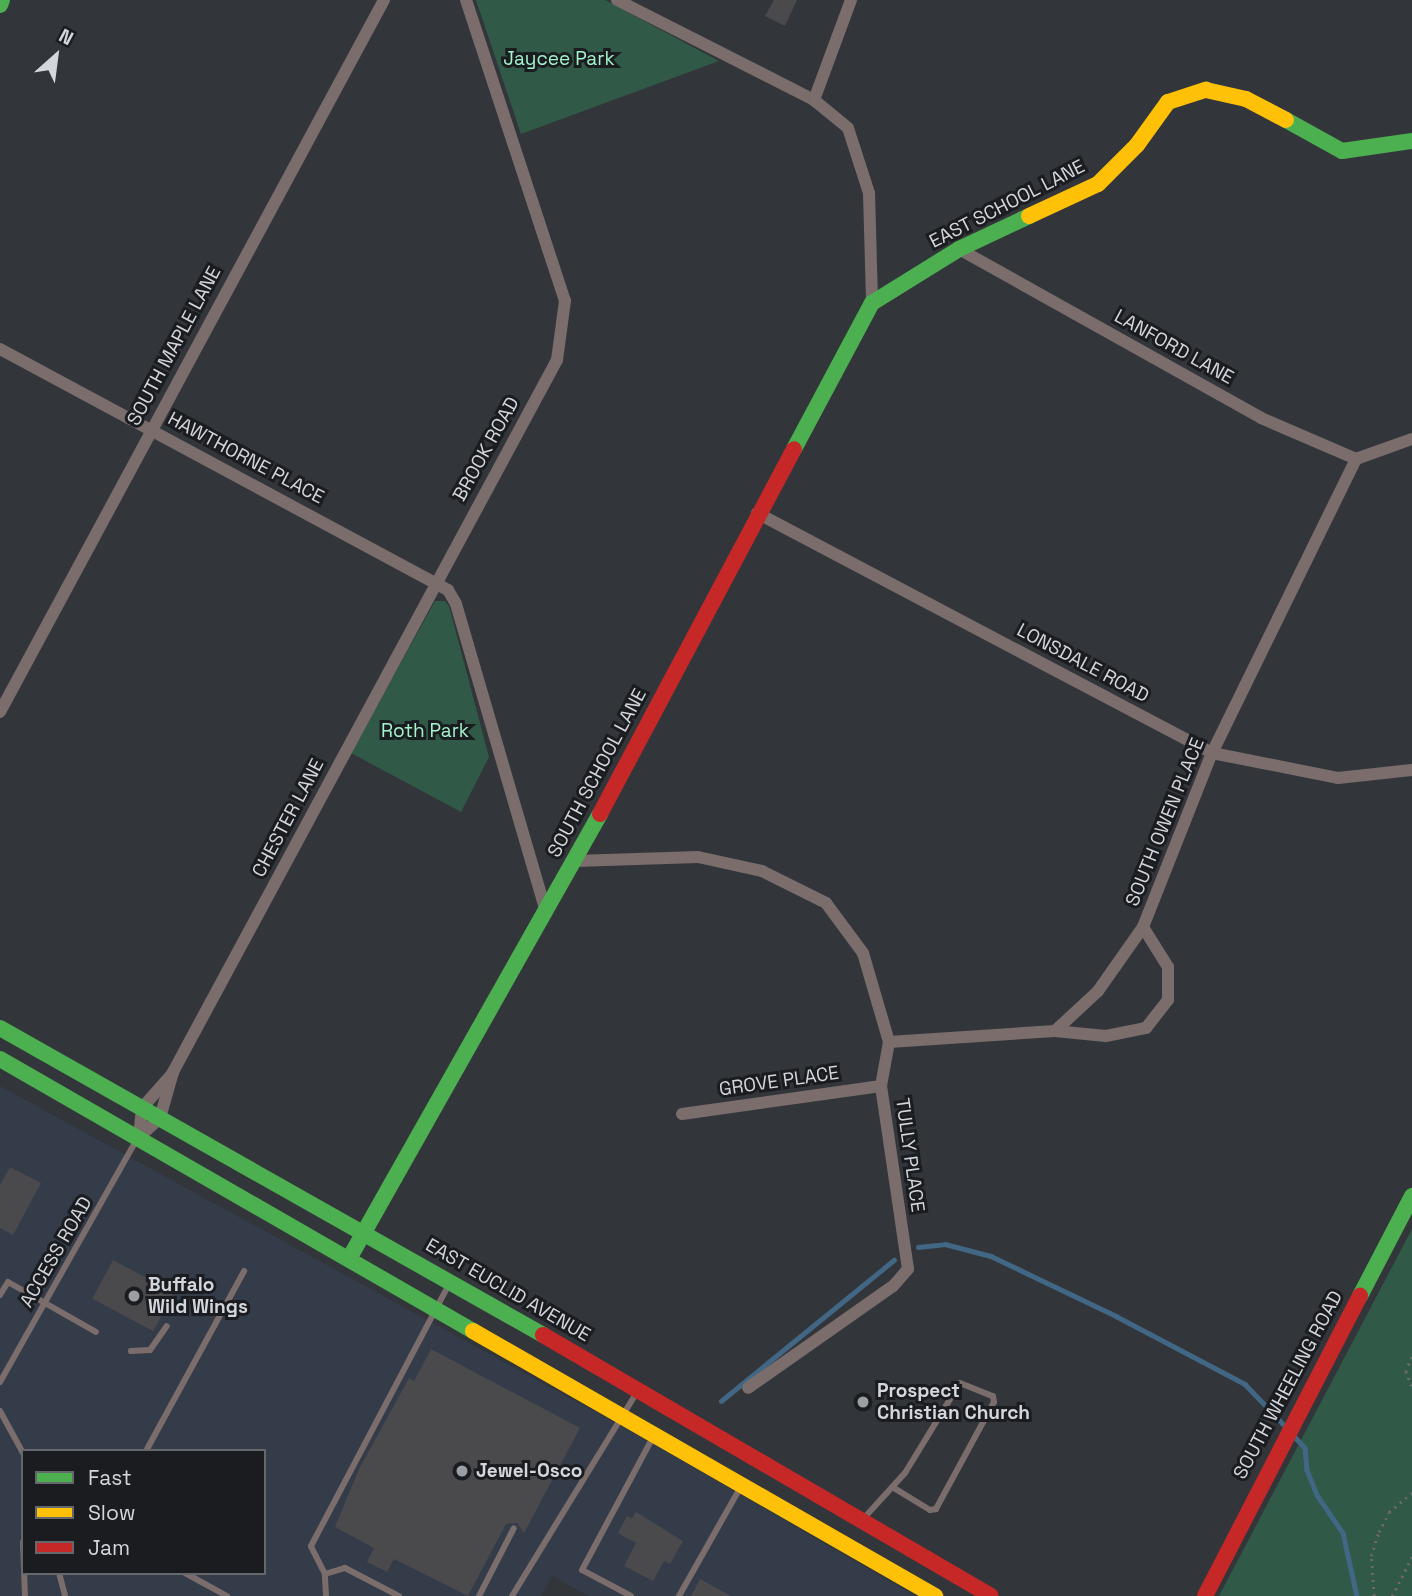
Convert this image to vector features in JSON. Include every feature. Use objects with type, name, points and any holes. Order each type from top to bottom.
[{"type":"main road","points":[[0,5],[2,0]]},
{"type":"main road","name":"EAST SCHOOL LANE","points":[[872,303],[959,249],[1098,184],[1137,145],[1168,102],[1206,90],[1246,99],[1342,150],[1412,141]]},
{"type":"main road","name":"SOUTH SCHOOL LANE","points":[[349,1257],[545,908],[575,861],[757,513],[872,303]]},
{"type":"main road","name":"EAST EUCLID AVENUE","points":[[0,1028],[364,1230],[860,1522],[991,1596]]},
{"type":"main road","points":[[3,1063],[349,1257],[741,1487],[935,1596]]},
{"type":"main road","name":"SOUTH WHEELING ROAD","points":[[1205,1596],[1283,1439],[1412,1196]]},
{"type":"street","name":"SOUTH MAPLE LANE","points":[[0,712],[384,0]]},
{"type":"street","name":"BROOK ROAD","points":[[436,581],[557,360],[565,301],[466,0]]},
{"type":"street","points":[[617,0],[814,100],[848,128],[869,193],[872,303]]},
{"type":"street","points":[[814,100],[851,0]]},
{"type":"street","name":"LANFORD LANE","points":[[959,249],[1261,418],[1356,459]]},
{"type":"street","name":"HAWTHORNE PLACE","points":[[0,349],[436,581]]},
{"type":"street","points":[[1356,459],[1377,454],[1412,439]]},
{"type":"street","name":"SOUTH OWEN PLACE","points":[[1055,1031],[1098,990],[1143,927],[1212,753],[1356,459]]},
{"type":"street","name":"LONSDALE ROAD","points":[[757,513],[1212,753],[1338,778],[1412,770]]},
{"type":"street","points":[[436,581],[456,604],[545,908]]},
{"type":"street","name":"CHESTER LANE","points":[[160,1118],[173,1072],[436,581]]},
{"type":"street","name":"TULLY PLACE","points":[[575,861],[698,857],[762,871],[826,903],[863,953],[889,1042],[881,1086],[908,1269],[893,1286],[748,1388]]},
{"type":"street","points":[[889,1042],[1055,1031],[1106,1036],[1146,1028],[1168,1000],[1168,967],[1143,927]]},
{"type":"street","name":"CHESTER LANE","points":[[142,1108],[173,1072]]},
{"type":"street","name":"GROVE PLACE","points":[[682,1114],[881,1086]]},
{"type":"street","points":[[139,1137],[142,1108]]},
{"type":"street","points":[[139,1137],[160,1118]]},
{"type":"lane","name":"ACCESS ROAD","points":[[0,1382],[139,1137]]},
{"type":"lane","points":[[147,1449],[244,1271]]},
{"type":"lane","points":[[326,1596],[325,1574],[312,1546],[450,1281]]},
{"type":"lane","points":[[0,1295],[8,1282],[96,1332]]},
{"type":"lane","points":[[131,1352],[150,1350],[167,1326]]},
{"type":"lane","points":[[860,1522],[894,1488],[960,1382],[993,1396],[994,1402],[936,1508],[930,1510],[894,1488]]},
{"type":"lane","points":[[512,1596],[638,1391]]},
{"type":"lane","points":[[0,1411],[21,1449]]},
{"type":"lane","points":[[632,1596],[582,1570],[654,1436]]},
{"type":"lane","points":[[679,1596],[741,1487]]},
{"type":"lane","points":[[479,1596],[514,1528]]},
{"type":"lane","points":[[325,1574],[345,1568],[399,1596]]},
{"type":"lane","points":[[24,1575],[25,1596]]},
{"type":"lane","points":[[59,1575],[65,1596]]},
{"type":"lane","points":[[189,1575],[226,1596]]},
{"type":"path","points":[[1412,1357],[1406,1371],[1412,1387]]},
{"type":"path","points":[[1374,1596],[1371,1556],[1378,1532],[1389,1512],[1412,1493]]},
{"type":"path","points":[[1392,1596],[1412,1558]]},
{"type":"shaded area","points":[[0,1086],[639,1436],[915,1596],[589,1596],[552,1576],[541,1596],[0,1596]]},
{"type":"green space","name":"Jaycee Park","points":[[476,0],[605,0],[719,61],[521,134]]},
{"type":"green space","name":"Roth Park","points":[[435,601],[445,601],[449,606],[489,757],[461,812],[351,753]]},
{"type":"green space","points":[[1412,1229],[1412,1596],[1219,1596]]},
{"type":"building","points":[[774,0],[797,0],[785,26],[765,16]]},
{"type":"building","points":[[10,1167],[41,1183],[13,1235],[0,1228],[0,1185]]},
{"type":"building","name":"Buffalo Wild Wings","points":[[113,1260],[174,1292],[153,1331],[92,1299]]},
{"type":"building","name":"Jewel-Osco","points":[[431,1349],[580,1428],[524,1533],[517,1523],[506,1524],[468,1596],[394,1559],[387,1572],[367,1562],[374,1548],[335,1527],[359,1469],[409,1378],[414,1381]]},
{"type":"building","points":[[636,1512],[683,1541],[670,1564],[664,1561],[653,1581],[624,1566],[636,1543],[618,1533],[627,1516],[632,1518]]},
{"type":"building","points":[[700,1579],[731,1596],[691,1596]]},
{"type":"waterway","points":[[918,1247],[945,1244],[991,1256],[1116,1316],[1245,1384],[1286,1427]]},
{"type":"waterway","points":[[721,1401],[894,1260]]},
{"type":"waterway","points":[[1294,1436],[1305,1448],[1307,1470],[1317,1495],[1343,1533],[1357,1596]]},
{"type":"traffic: fast","points":[[0,5],[2,0]]},
{"type":"traffic: fast","points":[[1286,120],[1342,151],[1412,141]]},
{"type":"traffic: fast","points":[[794,449],[872,303],[959,249],[1029,216]]},
{"type":"traffic: fast","points":[[350,1257],[600,814]]},
{"type":"traffic: fast","points":[[0,1028],[543,1335]]},
{"type":"traffic: fast","points":[[0,1059],[473,1331]]},
{"type":"traffic: fast","points":[[1360,1296],[1412,1196]]},
{"type":"traffic: slow","points":[[1029,216],[1098,184],[1137,145],[1168,102],[1206,90],[1246,99],[1286,120]]},
{"type":"traffic: slow","points":[[473,1331],[935,1596]]},
{"type":"traffic: jam","points":[[600,814],[794,449]]},
{"type":"traffic: jam","points":[[1205,1596],[1360,1296]]},
{"type":"traffic: jam","points":[[543,1335],[991,1596]]},
{"type":"place","name":"Buffalo Wild Wings","points":[[134,1296]]},
{"type":"place","name":"Prospect Christian Church","points":[[863,1402]]},
{"type":"place","name":"Jewel-Osco","points":[[462,1471]]}]
